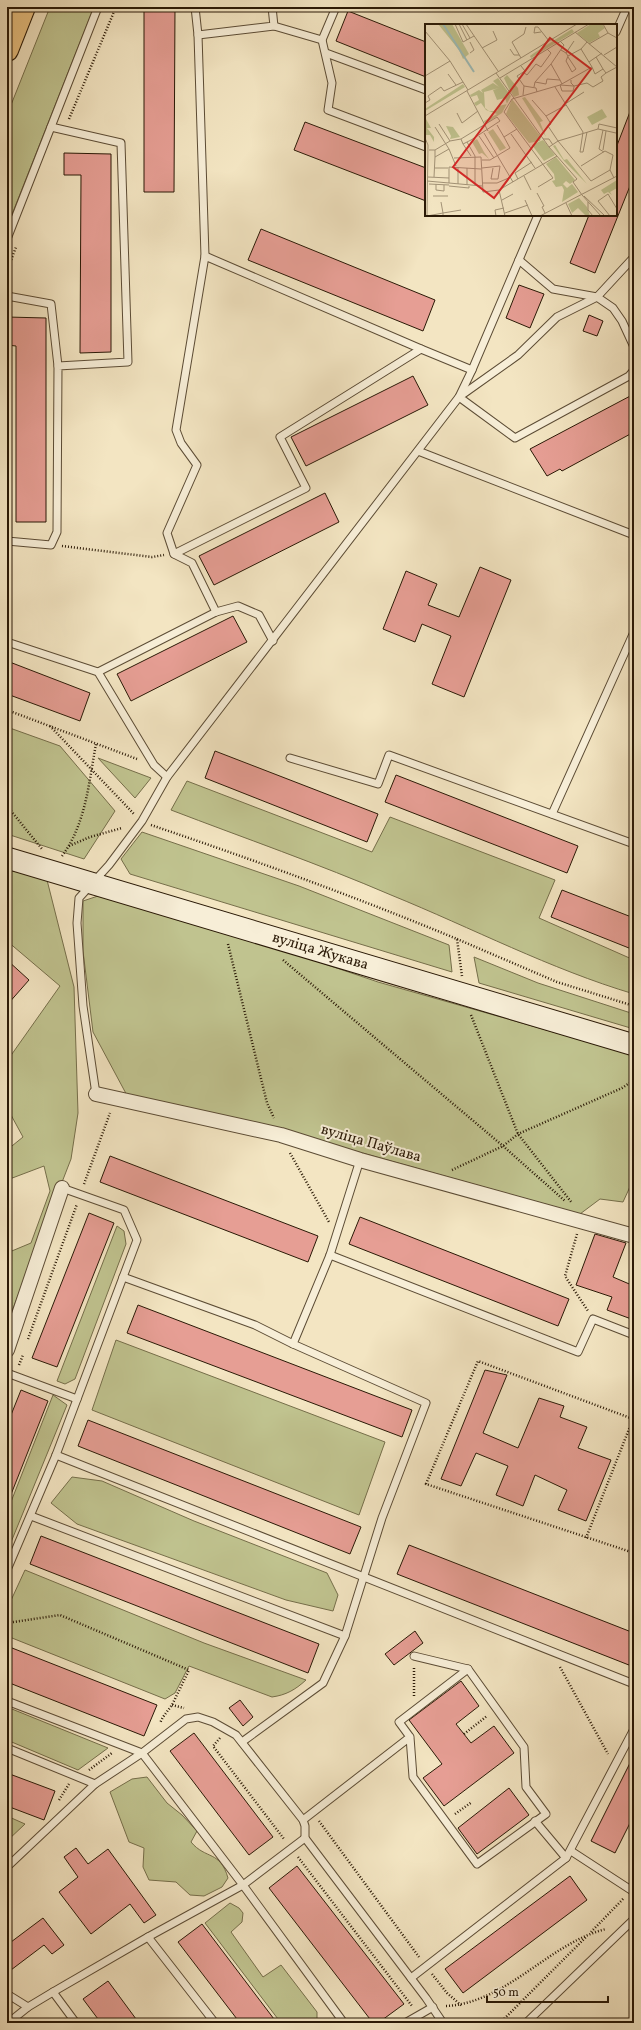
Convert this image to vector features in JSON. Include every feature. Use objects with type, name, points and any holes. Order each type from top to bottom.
[{"type":"main road","points":[[8,44],[24,7]]},
{"type":"street","name":"вуліца Жукава","points":[[7,858],[634,1045]]},
{"type":"street","name":"вуліца Паўлава","points":[[96,1094],[281,1135],[360,1160],[431,1180],[579,1227],[634,1236]]},
{"type":"street","points":[[7,1350],[62,1188]]},
{"type":"lane","points":[[7,239],[98,7]]},
{"type":"lane","points":[[195,7],[198,35],[205,256],[176,430],[181,443],[197,465],[168,533],[174,554],[192,563],[216,612]]},
{"type":"lane","points":[[272,7],[274,26]]},
{"type":"lane","points":[[336,7],[322,40],[332,83],[328,110],[425,147]]},
{"type":"lane","points":[[617,30],[627,7]]},
{"type":"lane","points":[[198,35],[274,26],[322,40]]},
{"type":"lane","points":[[326,52],[425,90]]},
{"type":"lane","points":[[51,126],[121,143],[128,362],[58,366]]},
{"type":"lane","points":[[96,1094],[83,1006],[78,923],[79,898],[109,865],[142,821],[167,777],[459,397],[538,216]]},
{"type":"lane","points":[[205,256],[472,370]]},
{"type":"lane","points":[[459,397],[518,355],[557,317],[597,297],[634,257]]},
{"type":"lane","points":[[519,260],[553,289],[597,297],[613,308],[622,321],[634,347]]},
{"type":"lane","points":[[7,296],[51,304],[58,366],[57,532],[51,544],[7,541]]},
{"type":"lane","points":[[174,554],[306,488],[280,437],[421,349]]},
{"type":"lane","points":[[459,397],[515,438],[629,376],[634,370]]},
{"type":"lane","points":[[418,451],[634,535]]},
{"type":"lane","points":[[98,672],[216,612],[238,606],[259,615],[273,641]]},
{"type":"lane","points":[[552,814],[634,632]]},
{"type":"lane","points":[[7,642],[98,672],[154,766],[167,777]]},
{"type":"lane","points":[[290,758],[378,784],[389,755],[634,844]]},
{"type":"lane","points":[[293,1344],[330,1255],[360,1160]]},
{"type":"lane","points":[[7,1570],[56,1455],[137,1240],[124,1210],[81,1193],[62,1188]]},
{"type":"lane","points":[[330,1255],[578,1352],[593,1319],[634,1335]]},
{"type":"lane","points":[[123,1277],[255,1325],[293,1344],[426,1403],[382,1518],[345,1636],[323,1683],[242,1742]]},
{"type":"lane","points":[[7,1373],[77,1399]]},
{"type":"lane","points":[[56,1455],[634,1684]]},
{"type":"lane","points":[[31,1516],[345,1636]]},
{"type":"lane","points":[[414,1656],[468,1669],[524,1747],[526,1787],[546,1814],[477,1864],[413,1777],[410,1737],[399,1722],[468,1669]]},
{"type":"lane","points":[[7,1701],[142,1753],[243,1885],[344,2023]]},
{"type":"lane","points":[[7,1867],[95,1784],[142,1753],[186,1719],[198,1717],[236,1735],[242,1742],[302,1820],[305,1826],[305,1838],[433,2007],[443,2023]]},
{"type":"lane","points":[[411,1978],[566,1858],[634,1729]]},
{"type":"lane","points":[[302,1820],[410,1737]]},
{"type":"lane","points":[[7,1748],[95,1784]]},
{"type":"lane","points":[[536,1821],[566,1858]]},
{"type":"lane","points":[[8,2023],[28,2007],[53,1992],[148,1937],[243,1885],[305,1838]]},
{"type":"lane","points":[[571,1851],[633,1891]]},
{"type":"lane","points":[[526,2023],[632,1921]]},
{"type":"lane","points":[[148,1937],[215,2023]]},
{"type":"lane","points":[[53,1992],[76,2023]]},
{"type":"lane","points":[[7,1994],[28,2007]]},
{"type":"lane","points":[[405,2023],[433,2007]]},
{"type":"path","points":[[51,544],[152,556],[174,554]]},
{"type":"path","points":[[7,710],[154,766]]},
{"type":"path","points":[[58,861],[69,846],[77,828],[86,800],[96,744]]},
{"type":"path","points":[[7,806],[45,852]]},
{"type":"path","points":[[69,846],[90,837],[142,821]]},
{"type":"path","points":[[457,939],[556,982],[634,1006]]},
{"type":"path","points":[[235,946],[227,944],[267,1103],[281,1135],[327,1220],[338,1230]]},
{"type":"path","points":[[279,957],[503,1146],[580,1214],[579,1227],[565,1276],[593,1319]]},
{"type":"path","points":[[431,1180],[503,1146],[518,1134],[622,1088],[634,1080]]},
{"type":"path","points":[[26,1347],[110,1112],[118,1114]]},
{"type":"path","points":[[284,1150],[297,1154]]},
{"type":"path","points":[[570,1231],[579,1227]]},
{"type":"path","points":[[7,1395],[23,1354]]},
{"type":"path","points":[[586,1538],[633,1419],[478,1360],[426,1484],[586,1538],[634,1554]]},
{"type":"path","points":[[7,1623],[60,1615],[190,1670],[172,1705],[163,1717],[152,1745]]},
{"type":"path","points":[[551,1651],[615,1766]]},
{"type":"path","points":[[414,1656],[414,1711]]},
{"type":"path","points":[[464,1734],[496,1709]]},
{"type":"path","points":[[227,1730],[213,1746],[412,2007]]},
{"type":"path","points":[[63,1780],[70,1783],[122,1745]]},
{"type":"path","points":[[446,1821],[472,1802]]},
{"type":"path","points":[[316,1818],[426,1967],[447,1993],[462,2006]]},
{"type":"path","points":[[500,2023],[633,1891]]},
{"type":"path","points":[[433,2007],[462,2006],[505,1986],[589,1933],[632,1921]]},
{"type":"green space","points":[[50,7],[94,7],[7,227],[7,115]]},
{"type":"green space","points":[[7,727],[60,746],[115,811],[84,859],[7,834]]},
{"type":"green space","points":[[98,758],[151,778],[135,798]]},
{"type":"green space","points":[[187,781],[372,852],[390,817],[555,880],[539,918],[634,960],[634,994],[572,973],[364,884],[171,810]]},
{"type":"green space","points":[[142,832],[299,886],[449,945],[452,972],[130,874],[121,859]]},
{"type":"green space","points":[[7,869],[47,880],[74,987],[78,1113],[71,1159],[7,1324],[7,1253],[31,1243],[50,1191],[44,1166],[7,1180],[7,1150],[23,1137],[11,1115],[7,1091],[7,1061],[60,986],[7,941]]},
{"type":"green space","points":[[98,896],[251,939],[378,982],[634,1055],[634,1178],[623,1202],[600,1199],[580,1214],[355,1151],[130,1101],[93,1032],[83,951],[83,901]]},
{"type":"green space","points":[[474,957],[538,983],[634,1014],[634,1029],[479,983]]},
{"type":"green space","points":[[117,1226],[124,1231],[126,1244],[75,1379],[65,1384],[57,1381]]},
{"type":"green space","points":[[116,1340],[385,1442],[359,1515],[92,1410]]},
{"type":"green space","points":[[53,1395],[67,1405],[7,1552],[7,1512]]},
{"type":"green space","points":[[72,1477],[102,1481],[194,1521],[327,1573],[338,1595],[333,1611],[286,1600],[77,1524],[51,1503]]},
{"type":"green space","points":[[25,1570],[204,1643],[306,1680],[290,1692],[272,1697],[189,1666],[175,1693],[165,1699],[7,1636],[7,1609]]},
{"type":"green space","points":[[7,1707],[108,1748],[78,1770],[7,1740]]},
{"type":"green space","points":[[147,1777],[167,1803],[182,1815],[197,1831],[191,1842],[197,1848],[217,1859],[221,1863],[228,1878],[222,1887],[204,1896],[190,1895],[176,1882],[149,1880],[143,1867],[144,1848],[129,1842],[110,1792],[132,1779]]},
{"type":"green space","points":[[7,1816],[25,1824],[7,1841]]},
{"type":"green space","points":[[230,1903],[239,1908],[243,1913],[242,1922],[231,1932],[263,1977],[281,1965],[317,2012],[317,2023],[281,2023],[205,1923]]},
{"type":"building","points":[[144,7],[175,7],[174,192],[144,192]]},
{"type":"building","points":[[348,11],[425,42],[425,77],[336,41]]},
{"type":"building","points":[[633,104],[634,176],[595,273],[570,263],[589,216],[617,216],[617,145]]},
{"type":"building","points":[[305,122],[425,168],[425,201],[294,150]]},
{"type":"building","points":[[64,153],[111,154],[111,352],[80,353],[81,175],[64,175]]},
{"type":"building","points":[[261,229],[435,300],[423,331],[248,260]]},
{"type":"building","points":[[519,285],[544,294],[530,328],[506,318]]},
{"type":"building","points":[[589,315],[603,321],[597,336],[583,331]]},
{"type":"building","points":[[7,317],[46,318],[46,522],[16,522],[16,346],[7,345]]},
{"type":"building","points":[[413,376],[428,405],[306,466],[291,437]]},
{"type":"building","points":[[634,394],[634,432],[562,471],[560,469],[547,476],[530,449]]},
{"type":"building","points":[[325,493],[339,522],[214,585],[199,556]]},
{"type":"building","points":[[480,567],[511,580],[464,697],[432,684],[451,636],[422,624],[415,642],[383,629],[406,571],[437,584],[428,605],[459,617]]},
{"type":"building","points":[[233,616],[247,642],[131,701],[117,674]]},
{"type":"building","points":[[7,661],[90,693],[80,721],[7,694]]},
{"type":"building","points":[[215,751],[378,814],[367,842],[205,778]]},
{"type":"building","points":[[396,775],[578,846],[567,873],[385,802]]},
{"type":"building","points":[[562,890],[634,918],[634,950],[551,917]]},
{"type":"building","points":[[7,960],[29,980],[7,1005]]},
{"type":"building","points":[[110,1156],[318,1236],[308,1262],[100,1182]]},
{"type":"building","points":[[89,1213],[114,1223],[57,1367],[32,1358]]},
{"type":"building","points":[[360,1217],[569,1299],[558,1326],[349,1244]]},
{"type":"building","points":[[595,1234],[626,1243],[613,1277],[634,1286],[634,1320],[607,1310],[612,1297],[576,1285]]},
{"type":"building","points":[[138,1305],[412,1410],[402,1437],[127,1333]]},
{"type":"building","points":[[485,1370],[507,1375],[483,1433],[518,1448],[539,1398],[564,1406],[560,1417],[587,1427],[578,1448],[611,1460],[586,1521],[558,1510],[567,1490],[535,1475],[523,1506],[496,1495],[508,1466],[476,1453],[461,1486],[441,1479]]},
{"type":"building","points":[[21,1390],[48,1401],[8,1502],[7,1425]]},
{"type":"building","points":[[88,1420],[361,1527],[350,1554],[78,1446]]},
{"type":"building","points":[[41,1536],[319,1644],[308,1673],[30,1564]]},
{"type":"building","points":[[409,1545],[634,1633],[634,1667],[397,1574]]},
{"type":"building","points":[[415,1631],[423,1643],[394,1665],[385,1654]]},
{"type":"building","points":[[7,1646],[157,1705],[144,1736],[7,1682]]},
{"type":"building","points":[[461,1681],[479,1706],[456,1724],[471,1743],[494,1726],[514,1753],[444,1806],[423,1778],[442,1764],[409,1720]]},
{"type":"building","points":[[240,1700],[253,1717],[243,1726],[229,1708]]},
{"type":"building","points":[[194,1733],[273,1837],[249,1855],[170,1751]]},
{"type":"building","points":[[634,1755],[634,1815],[615,1853],[591,1841]]},
{"type":"building","points":[[7,1773],[55,1791],[44,1820],[7,1806]]},
{"type":"building","points":[[509,1788],[529,1815],[477,1854],[458,1828]]},
{"type":"building","points":[[76,1848],[88,1864],[108,1849],[156,1915],[144,1923],[130,1904],[91,1934],[59,1892],[78,1877],[64,1857]]},
{"type":"building","points":[[297,1866],[404,2004],[378,2023],[373,2023],[269,1888]]},
{"type":"building","points":[[570,1876],[587,1900],[463,1993],[445,1969]]},
{"type":"building","points":[[43,1918],[64,1945],[52,1954],[44,1945],[7,1973],[7,1945]]},
{"type":"building","points":[[202,1924],[277,2023],[240,2023],[178,1942]]},
{"type":"building","points":[[108,1981],[139,2023],[101,2023],[83,1999]]}]
